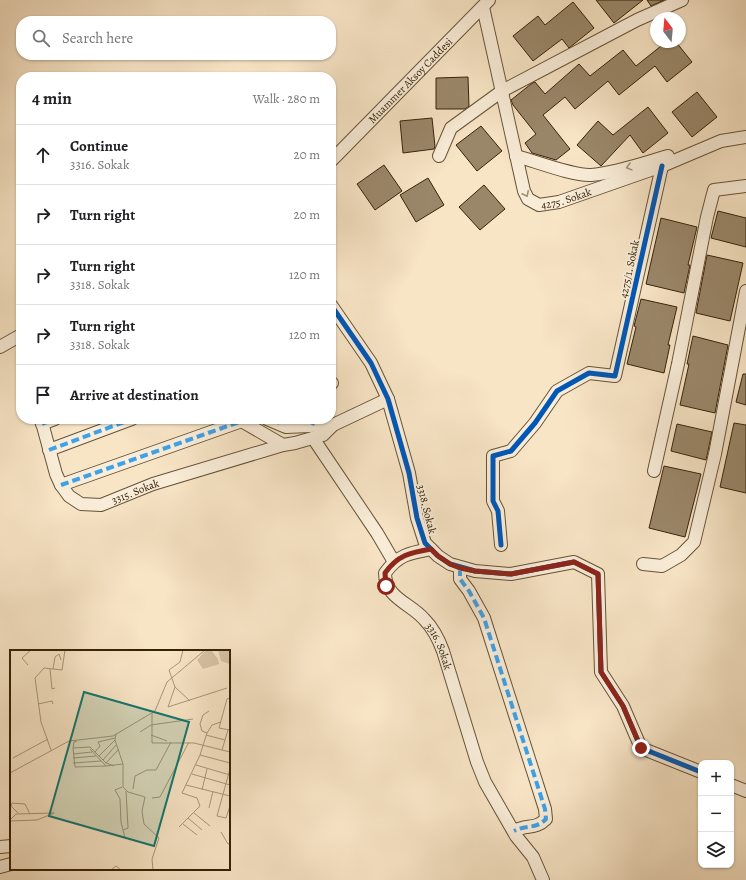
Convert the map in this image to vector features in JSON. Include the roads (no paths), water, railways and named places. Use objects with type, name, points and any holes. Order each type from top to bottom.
[{"type":"street","points":[[439,156],[450,128],[502,91],[637,20],[682,0]]},
{"type":"street","name":"4275. Sokak","points":[[486,3],[502,91],[524,191],[528,199],[539,205],[559,202],[662,166],[721,141],[746,137]]},
{"type":"street","name":"Muammer Aksoy Caddesi","points":[[336,156],[486,3]]},
{"type":"street","points":[[516,156],[576,174],[590,175],[622,169],[721,141]]},
{"type":"street","name":"4275/1. Sokak","points":[[501,546],[498,511],[493,501],[493,456],[511,452],[535,423],[558,391],[589,373],[615,376],[662,166]]},
{"type":"street","points":[[654,471],[678,364],[707,217],[714,190],[746,186]]},
{"type":"street","points":[[643,564],[662,566],[681,555],[694,542],[715,454],[746,292]]},
{"type":"street","name":"3318. Sokak","points":[[336,316],[371,363],[388,399],[409,473],[417,518],[423,538],[431,549],[450,564],[475,571],[511,574],[574,562],[598,574],[601,672],[623,706],[641,748],[698,771]]},
{"type":"street","points":[[0,347],[16,338]]},
{"type":"street","points":[[336,424],[388,399]]},
{"type":"street","name":"3315. Sokak","points":[[42,424],[56,474],[61,485],[69,496],[81,504],[100,505],[153,484],[283,445],[323,435],[333,425]]},
{"type":"street","points":[[49,450],[119,424]]},
{"type":"street","points":[[61,485],[229,424]]},
{"type":"street","points":[[247,424],[283,445]]},
{"type":"street","points":[[280,424],[286,427],[302,424]]},
{"type":"street","points":[[326,424],[333,425]]},
{"type":"street","points":[[313,438],[377,533],[394,562],[398,558],[405,555],[431,549]]},
{"type":"street","name":"3316. Sokak","points":[[394,562],[385,573],[386,586],[424,619],[436,634],[444,651],[482,776],[516,836],[533,857],[543,880]]},
{"type":"street","points":[[460,568],[460,579],[469,591],[484,618],[545,809],[546,819],[539,825],[520,828],[514,831]]},
{"type":"street","points":[[734,786],[746,791]]},
{"type":"street","points":[[0,847],[10,846]]},
{"type":"street","points":[[0,867],[10,864]]}]
